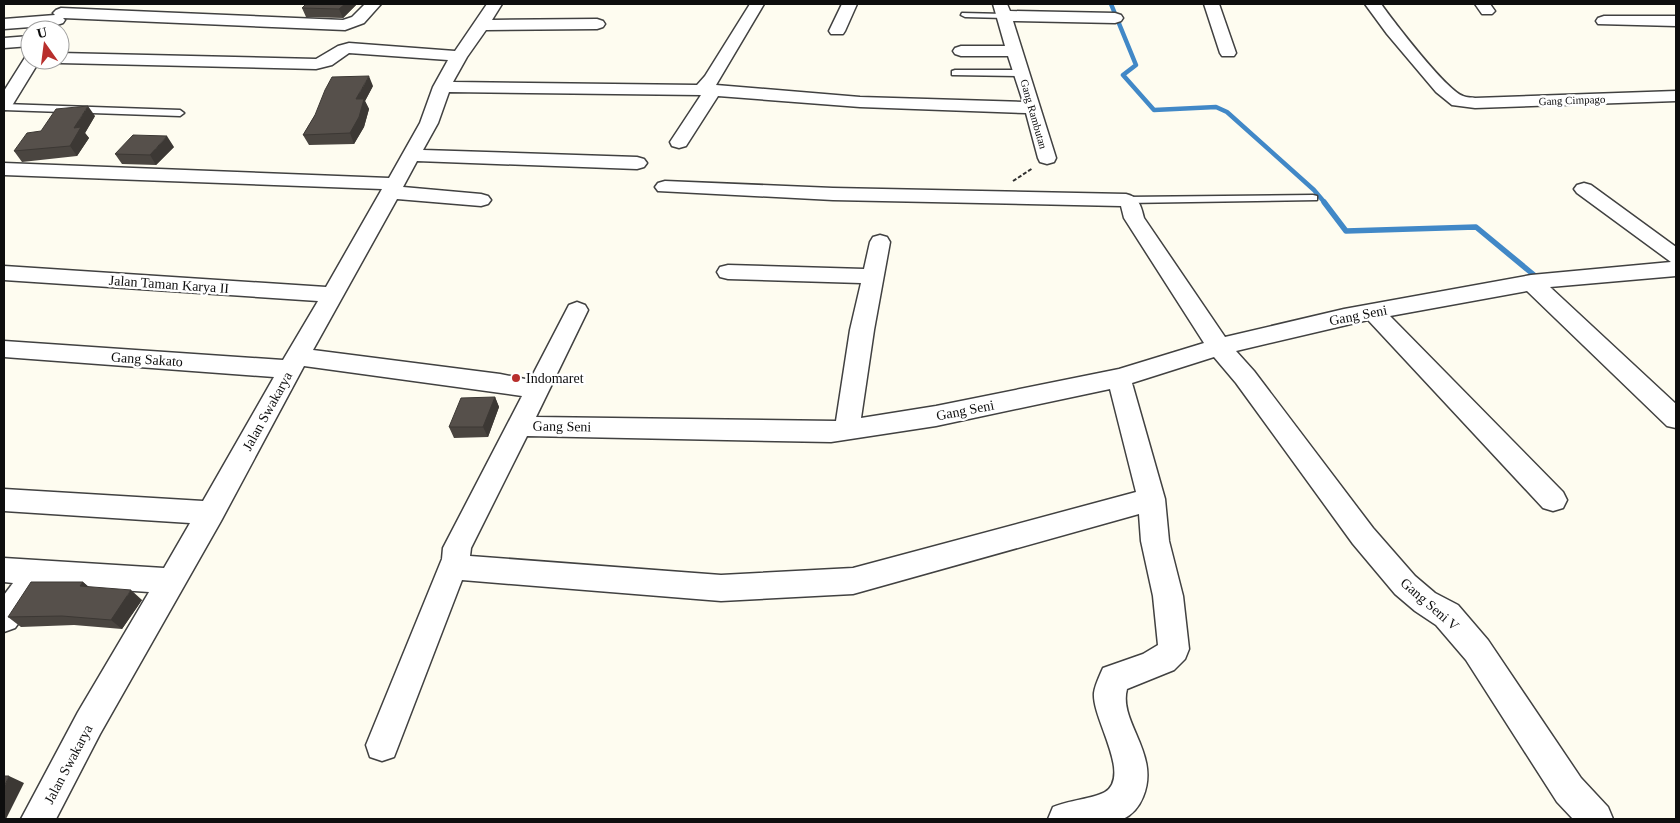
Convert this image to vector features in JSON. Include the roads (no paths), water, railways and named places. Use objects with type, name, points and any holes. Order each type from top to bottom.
[{"type":"street","points":[[216,20],[235,4]]},
{"type":"street","points":[[4,24],[59,17],[345,25],[358,20],[373,4]]},
{"type":"street","name":"Jalan Swakarya","points":[[38,819],[89,724],[170,581],[211,514],[393,188],[429,122],[442,87],[458,56],[494,4]]},
{"type":"street","points":[[679,142],[708,90],[712,79],[757,4]]},
{"type":"street","points":[[837,31],[849,4]]},
{"type":"street","points":[[1211,4],[1228,53]]},
{"type":"street","name":"Gang Cimpago","points":[[1373,4],[1392,31],[1442,88],[1455,98],[1467,103],[1676,96]]},
{"type":"street","points":[[1002,10],[1115,18]]},
{"type":"street","name":"Gang Rambutan","points":[[1002,10],[1034,108],[1047,158]]},
{"type":"street","points":[[1604,21],[1676,21]]},
{"type":"street","points":[[480,26],[597,24]]},
{"type":"street","points":[[4,43],[20,42]]},
{"type":"street","points":[[70,58],[316,64],[328,63],[340,50],[350,48],[458,56]]},
{"type":"street","points":[[961,51],[1016,51]]},
{"type":"street","points":[[4,73],[20,68]]},
{"type":"street","points":[[4,106],[27,70]]},
{"type":"street","points":[[442,87],[708,90],[860,102],[1034,108]]},
{"type":"street","points":[[410,155],[637,163]]},
{"type":"street","points":[[4,169],[393,188],[481,200]]},
{"type":"street","points":[[665,187],[834,194],[1126,200]]},
{"type":"street","points":[[1584,189],[1676,257]]},
{"type":"street","name":"Gang Seni V","points":[[1126,200],[1130,205],[1134,218],[1219,347],[1245,378],[1363,536],[1405,584],[1425,602],[1447,615],[1477,650],[1568,790],[1596,819]]},
{"type":"street","points":[[847,430],[862,330],[880,242]]},
{"type":"street","name":"Gang Seni","points":[[577,310],[518,426],[831,432],[936,416],[1119,378],[1219,347],[1373,312],[1555,278],[1676,269]]},
{"type":"street","points":[[728,272],[872,276]]},
{"type":"street","name":"Jalan Taman Karya II","points":[[4,273],[333,295]]},
{"type":"street","points":[[1531,282],[1676,419]]},
{"type":"street","points":[[1373,312],[1553,500]]},
{"type":"street","name":"Gang Sakato","points":[[4,349],[294,363]]},
{"type":"street","points":[[294,363],[500,383],[535,390]]},
{"type":"street","points":[[1065,819],[1116,805],[1129,790],[1133,775],[1111,706],[1111,683],[1114,678],[1161,661],[1169,656],[1174,649],[1168,596],[1155,541],[1151,499],[1119,378]]},
{"type":"street","points":[[382,745],[456,560],[457,548],[518,426]]},
{"type":"street","points":[[456,560],[460,565],[473,571],[721,588],[853,581],[1151,499]]},
{"type":"street","points":[[4,500],[211,514]]},
{"type":"street","points":[[4,570],[170,581]]},
{"type":"street","points":[[4,618],[39,572]]},
{"type":"lane","points":[[965,15],[1002,10]]},
{"type":"lane","points":[[955,73],[1023,73]]},
{"type":"lane","points":[[4,106],[180,113]]},
{"type":"lane","points":[[1126,200],[1313,198]]},
{"type":"waterway","points":[[1111,4],[1136,65],[1123,75],[1154,110],[1216,107],[1227,112],[1314,190],[1325,203]]},
{"type":"waterway","points":[[1324,202],[1346,231],[1476,227],[1534,275]]},
{"type":"place","name":"Indomaret","points":[[516,378]]}]
